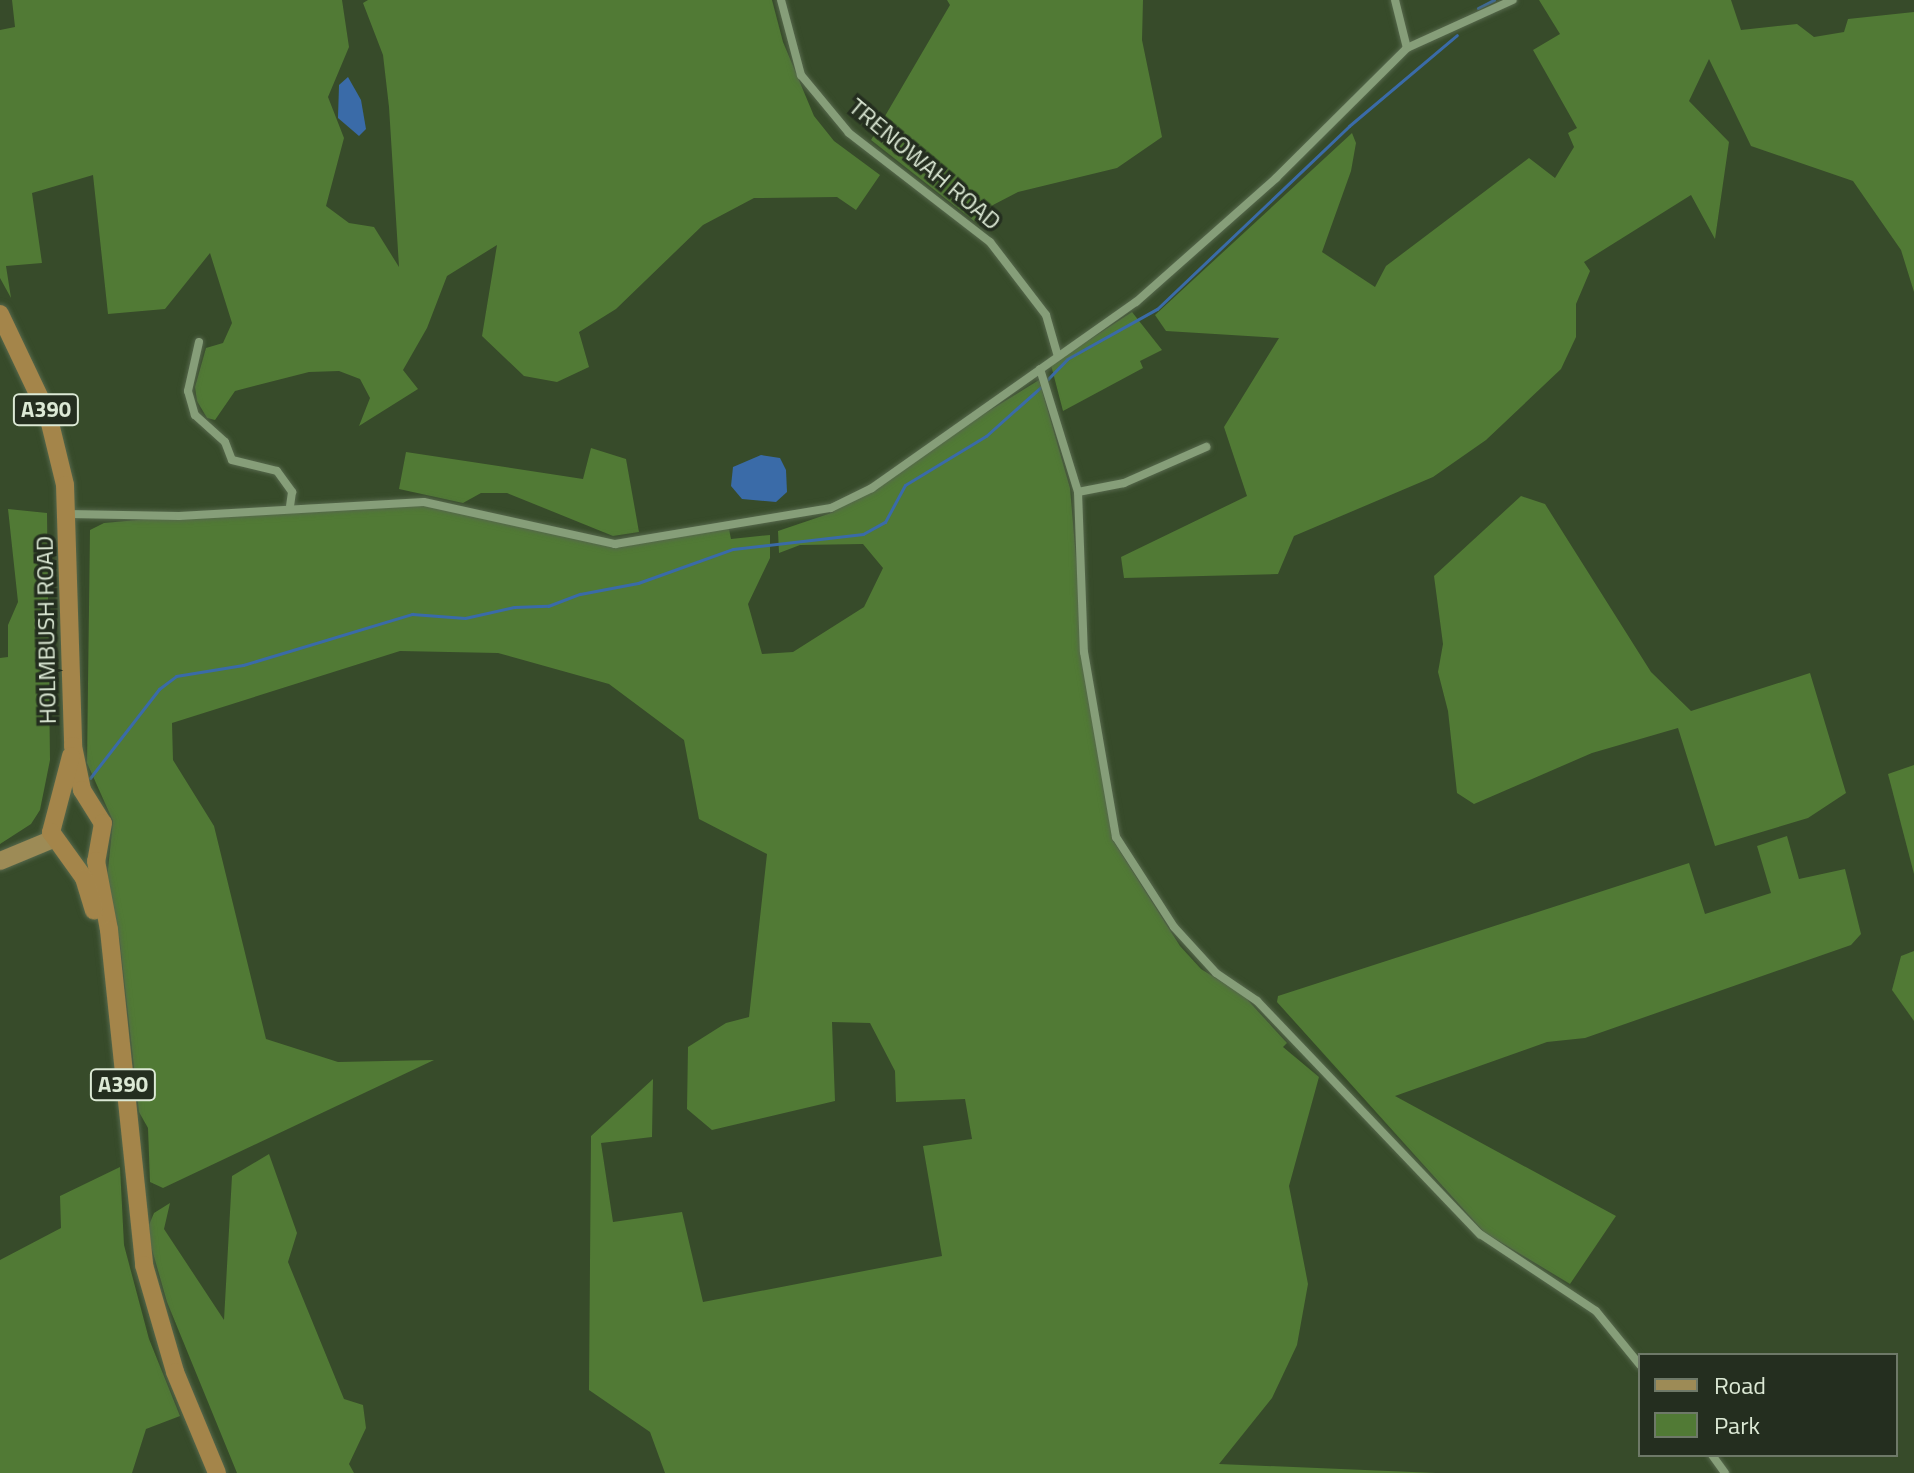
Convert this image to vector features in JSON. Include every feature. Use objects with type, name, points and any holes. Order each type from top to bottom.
[{"type":"highway","name":"A390","points":[[0,314],[48,415],[68,514]]},
{"type":"highway","name":"HOLMBUSH ROAD","points":[[68,514],[73,746]]},
{"type":"highway","points":[[73,746],[82,790],[103,823],[96,861],[111,968]]},
{"type":"highway","points":[[73,746],[59,810],[52,820],[58,846],[84,878],[111,968]]},
{"type":"highway","points":[[59,810],[76,803],[92,807]]},
{"type":"highway","points":[[58,846],[85,855],[101,841]]},
{"type":"highway","name":"A390","points":[[111,968],[144,1265],[175,1372],[217,1473]]},
{"type":"main road","points":[[0,861],[58,846]]},
{"type":"street","name":"TRENOWAH ROAD","points":[[781,0],[801,75],[849,133],[990,242],[1046,315],[1057,353]]},
{"type":"street","points":[[1395,0],[1407,48]]},
{"type":"street","points":[[68,514],[179,516],[290,506],[424,502],[615,544],[729,529],[831,508],[872,488],[1042,374],[1057,353],[1136,302],[1276,178],[1407,48],[1513,0]]},
{"type":"street","points":[[199,342],[188,391],[195,415],[225,442],[232,460],[277,471],[292,492],[290,506]]},
{"type":"street","points":[[1042,374],[1049,387],[1078,492],[1084,652],[1116,837],[1174,927],[1216,973],[1257,1001],[1480,1234],[1596,1311],[1638,1363]]},
{"type":"street","points":[[1078,492],[1124,483],[1206,447]]},
{"type":"green space","points":[[12,0],[342,0],[349,47],[328,97],[344,138],[326,206],[349,223],[374,227],[399,267],[383,55],[363,3],[368,0],[772,0],[783,42],[814,116],[834,141],[880,175],[856,210],[837,197],[754,198],[703,225],[616,309],[579,332],[589,367],[557,382],[524,376],[482,336],[497,245],[447,276],[427,328],[403,370],[418,389],[359,426],[370,398],[360,379],[339,371],[309,372],[235,391],[215,420],[207,418],[197,401],[195,387],[206,348],[223,343],[232,323],[210,253],[165,309],[108,314],[93,175],[32,193],[42,263],[6,266],[11,298],[0,278],[0,30],[15,27]]},
{"type":"green space","points":[[947,0],[1143,0],[1142,40],[1162,137],[1117,168],[1018,192],[993,205],[979,225],[871,140],[950,5]]},
{"type":"green space","points":[[1539,0],[1731,0],[1741,30],[1797,24],[1814,37],[1844,32],[1848,19],[1914,12],[1914,292],[1901,250],[1853,181],[1751,146],[1709,59],[1689,101],[1729,142],[1715,239],[1691,195],[1584,262],[1590,271],[1576,304],[1576,337],[1561,369],[1486,440],[1433,477],[1294,536],[1278,574],[1124,578],[1121,557],[1247,496],[1224,427],[1279,338],[1166,331],[1155,315],[1352,133],[1356,143],[1351,171],[1322,252],[1375,287],[1386,266],[1529,158],[1555,178],[1574,147],[1568,133],[1577,128],[1533,50],[1560,34]]},
{"type":"green space","points":[[1132,312],[1162,350],[1140,361],[1143,368],[1063,411],[1051,365]]},
{"type":"green space","points":[[1039,380],[1070,488],[1084,652],[1112,839],[1180,946],[1201,969],[1244,996],[1287,1043],[1283,1047],[1319,1077],[1289,1186],[1308,1284],[1297,1345],[1272,1398],[1219,1464],[1436,1473],[665,1473],[650,1432],[589,1390],[591,1136],[653,1079],[652,1137],[601,1143],[613,1222],[682,1212],[703,1302],[942,1256],[923,1146],[972,1139],[965,1099],[896,1102],[895,1071],[870,1023],[832,1022],[835,1101],[712,1130],[687,1109],[688,1047],[726,1023],[749,1017],[767,854],[699,819],[684,740],[609,684],[498,653],[400,651],[172,723],[173,760],[214,826],[266,1039],[338,1062],[434,1060],[163,1188],[150,1182],[148,1128],[139,1112],[120,942],[107,879],[113,821],[87,763],[90,530],[104,523],[315,504],[424,502],[615,544],[729,529],[731,539],[770,535],[770,558],[748,604],[762,654],[793,652],[864,607],[883,568],[863,544],[800,545],[779,553],[778,531],[834,512],[831,508]]},
{"type":"green space","points":[[591,448],[626,459],[639,532],[613,536],[507,493],[481,493],[463,503],[399,489],[406,452],[583,479]]},
{"type":"green space","points":[[1521,496],[1545,504],[1651,672],[1691,711],[1810,673],[1846,793],[1808,818],[1715,846],[1678,728],[1592,753],[1474,804],[1457,793],[1448,711],[1438,672],[1443,644],[1434,576]]},
{"type":"green space","points":[[8,509],[47,513],[50,760],[40,810],[31,824],[0,844],[0,658],[8,657],[8,625],[18,602]]},
{"type":"green space","points":[[1914,765],[1914,874],[1888,774]]},
{"type":"green space","points":[[1787,836],[1799,879],[1845,869],[1861,934],[1851,945],[1585,1038],[1547,1042],[1395,1096],[1616,1216],[1570,1284],[1484,1232],[1277,1002],[1278,996],[1689,863],[1705,914],[1771,893],[1757,846]]},
{"type":"green space","points":[[1914,951],[1914,1021],[1892,990],[1901,956]]},
{"type":"green space","points":[[269,1154],[297,1233],[288,1262],[344,1399],[363,1405],[366,1428],[349,1464],[354,1473],[237,1473],[167,1302],[151,1246],[149,1225],[154,1213],[170,1203],[164,1229],[224,1320],[232,1176]]},
{"type":"green space","points":[[120,1167],[124,1245],[149,1339],[180,1416],[146,1429],[132,1473],[0,1473],[0,1260],[61,1228],[60,1196]]},
{"type":"water","points":[[348,77],[361,100],[366,129],[359,136],[338,118],[339,85]]},
{"type":"water","points":[[761,455],[780,458],[786,470],[787,492],[776,502],[742,499],[731,486],[733,467]]},
{"type":"waterway","points":[[1478,8],[1494,0]]},
{"type":"waterway","points":[[1047,380],[1067,359],[1157,309],[1349,126],[1457,35]]},
{"type":"waterway","points":[[90,778],[159,689],[176,676],[243,665],[412,614],[465,618],[514,607],[548,606],[580,594],[638,583],[733,549],[863,534],[885,522],[905,485],[986,436],[1042,386]]}]
